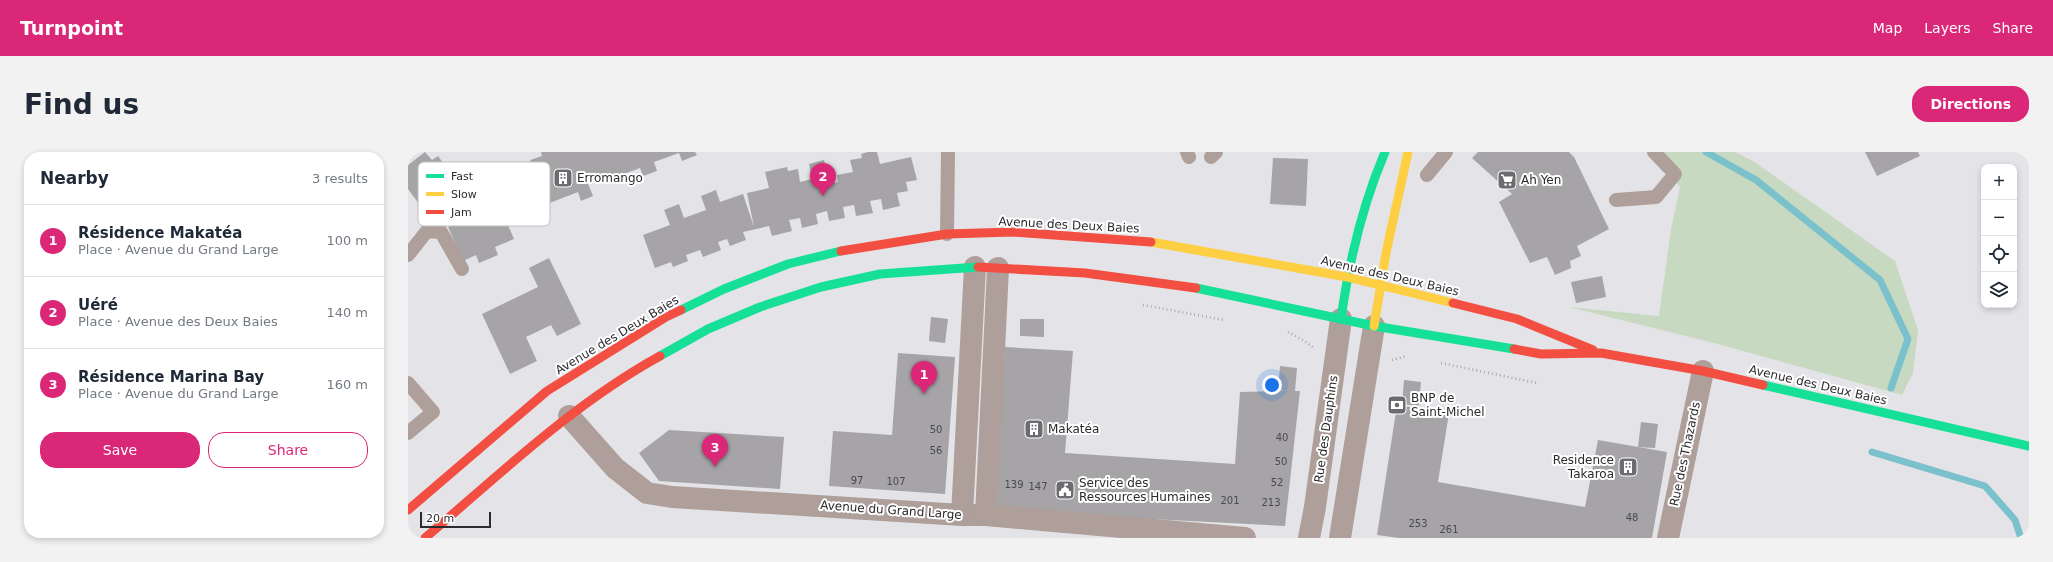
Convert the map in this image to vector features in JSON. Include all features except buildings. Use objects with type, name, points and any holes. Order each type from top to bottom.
[{"type":"main road","points":[[1341,319],[1347,277],[1363,206],[1386,152]]},
{"type":"main road","points":[[1374,326],[1408,152]]},
{"type":"main road","name":"Avenue des Deux Baies","points":[[408,510],[547,391],[666,317],[724,289],[788,264],[856,247],[947,234],[1013,232],[1151,242],[1258,260],[1347,277],[1517,319],[1601,353]]},
{"type":"main road","name":"Avenue des Deux Baies","points":[[425,538],[569,416],[636,370],[708,329],[760,307],[821,287],[880,274],[975,267],[1085,273],[1179,284],[1374,326],[1541,354],[1601,353],[1703,371],[2029,446]]},
{"type":"street","points":[[962,515],[975,267]]},
{"type":"street","points":[[986,515],[998,268]]},
{"type":"street","name":"Rue des Dauphins","points":[[1309,538],[1315,507],[1341,319]]},
{"type":"street","points":[[1340,538],[1374,326]]},
{"type":"street","name":"Rue des Thazards","points":[[1668,538],[1703,371]]},
{"type":"street","name":"Avenue du Grand Large","points":[[569,416],[615,468],[647,493],[672,497],[962,515],[986,515],[1245,538]]},
{"type":"lane","points":[[947,234],[948,152]]},
{"type":"lane","points":[[1427,175],[1446,152]]},
{"type":"lane","points":[[1616,200],[1656,197],[1675,174],[1654,152]]},
{"type":"lane","points":[[408,254],[427,231],[441,232],[462,269]]},
{"type":"lane","points":[[408,383],[433,412],[408,433]]},
{"type":"green space","points":[[1651,152],[1735,152],[1753,161],[1895,261],[1918,330],[1913,373],[1902,395],[1714,343],[1569,307],[1659,316],[1671,229],[1680,187]]},
{"type":"waterway","points":[[1706,152],[1756,180],[1880,280],[1908,339],[1891,388]]},
{"type":"waterway","points":[[1872,452],[1985,486],[2015,520],[2021,538]]},
{"type":"traffic: fast","points":[[1341,319],[1357,234],[1385,152]]},
{"type":"traffic: fast","points":[[681,310],[724,289],[788,264],[841,251]]},
{"type":"traffic: fast","points":[[660,356],[708,329],[760,307],[821,287],[880,274],[978,267]]},
{"type":"traffic: fast","points":[[1196,288],[1374,326],[1514,349]]},
{"type":"traffic: fast","points":[[1763,385],[2029,446]]},
{"type":"traffic: slow","points":[[1374,326],[1386,253],[1408,152]]},
{"type":"traffic: slow","points":[[1151,242],[1347,277],[1453,303]]},
{"type":"traffic: jam","points":[[841,251],[947,234],[1013,232],[1151,242]]},
{"type":"traffic: jam","points":[[978,267],[1085,273],[1196,288]]},
{"type":"traffic: jam","points":[[1453,303],[1517,319],[1593,350]]},
{"type":"traffic: jam","points":[[408,510],[547,391],[666,317],[681,310]]},
{"type":"traffic: jam","points":[[1514,349],[1541,354],[1601,353],[1703,371],[1763,385]]},
{"type":"traffic: jam","points":[[425,538],[509,465],[567,418],[628,375],[660,356]]},
{"type":"place","name":"Erromango","points":[[563,178]]},
{"type":"place","name":"Ah Yen","points":[[1507,180]]},
{"type":"place","name":"Uéré","points":[[823,196]]},
{"type":"place","name":"Résidence Makatéa","points":[[924,394]]},
{"type":"place","name":"BNP de Saint-Michel","points":[[1397,405]]},
{"type":"place","name":"Makatéa","points":[[1034,429]]},
{"type":"place","name":"Résidence Marina Bay","points":[[715,467]]},
{"type":"place","name":"Residence Takaroa","points":[[1628,467]]},
{"type":"place","name":"Service des Ressources Humaines","points":[[1065,490]]}]
